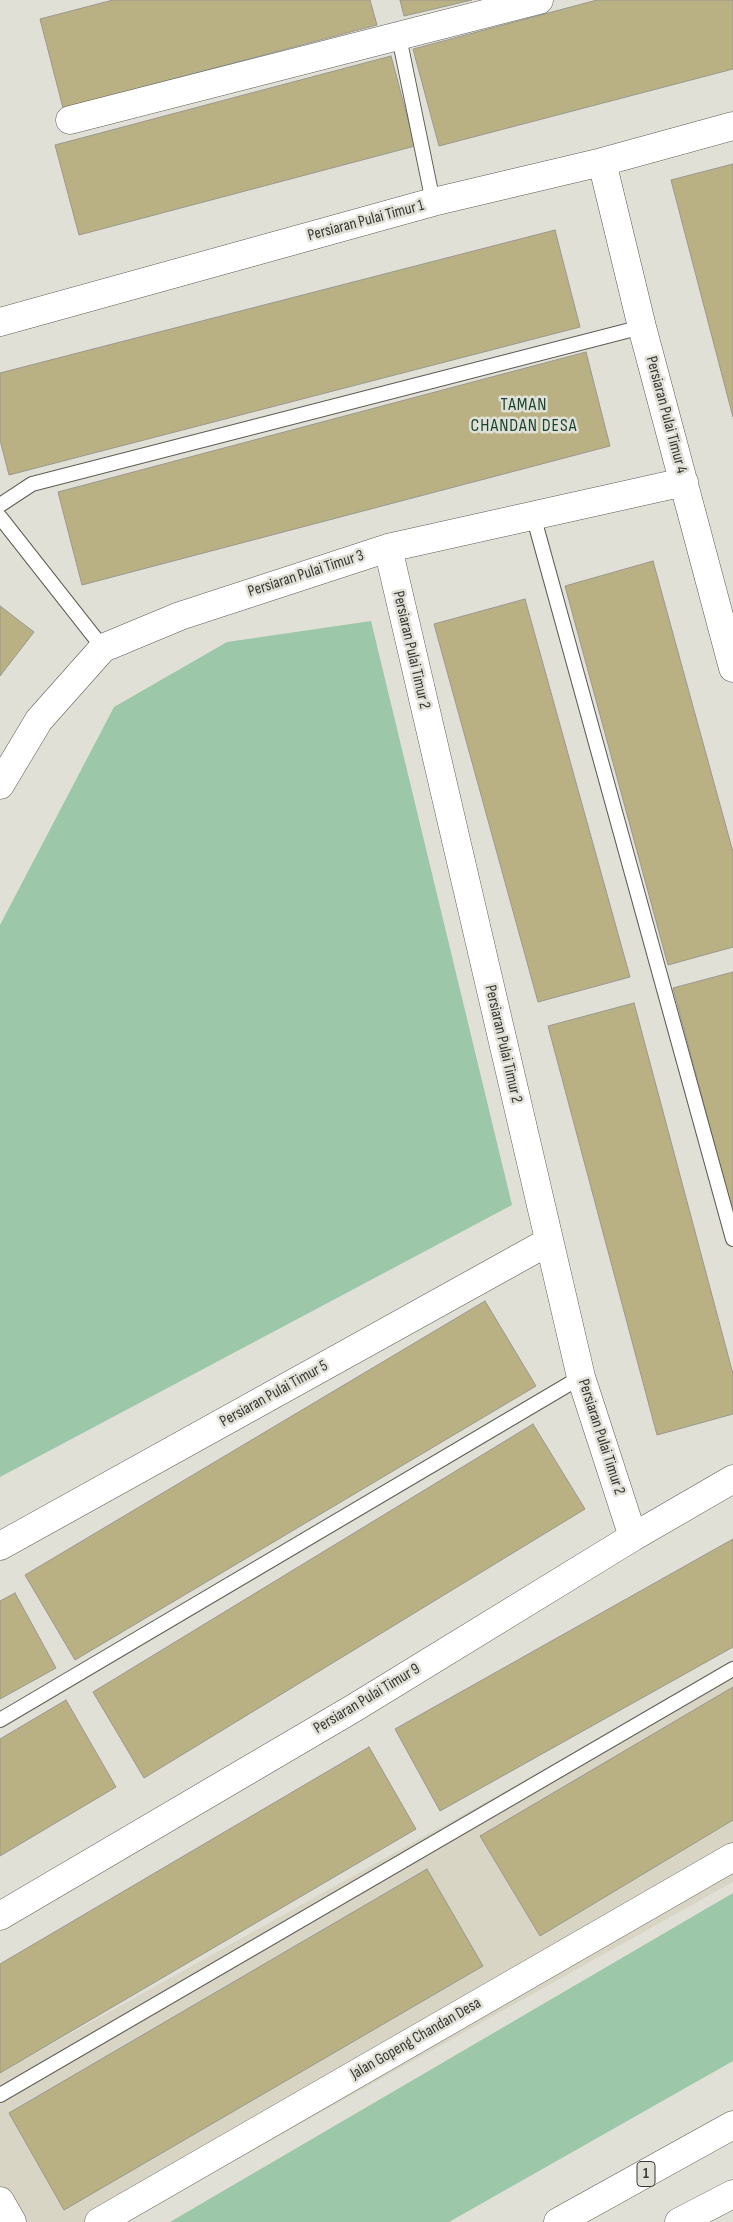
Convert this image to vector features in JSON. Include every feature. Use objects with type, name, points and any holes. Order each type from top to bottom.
[{"type":"main road","points":[[70,120],[399,38],[539,0]]},
{"type":"main road","name":"Persiaran Pulai Timur 1","points":[[0,322],[433,202],[602,162],[733,126]]},
{"type":"main road","name":"Persiaran Pulai Timur 4","points":[[602,162],[642,327],[733,668]]},
{"type":"main road","name":"Persiaran Pulai Timur 3","points":[[0,785],[39,720],[103,648],[180,616],[388,548],[684,482]]},
{"type":"main road","name":"Persiaran Pulai Timur 2","points":[[388,548],[548,1242],[581,1377],[633,1537]]},
{"type":"main road","name":"Persiaran Pulai Timur 5","points":[[0,1546],[548,1242]]},
{"type":"main road","name":"Persiaran Pulai Timur 9","points":[[0,1916],[354,1708],[633,1537],[733,1479]]},
{"type":"main road","name":"Jalan Gopeng Chandan Desa","points":[[99,2222],[733,1857]]},
{"type":"main road","name":"1","points":[[558,2222],[733,2126]]},
{"type":"main road","points":[[679,2222],[733,2194]]},
{"type":"main road","points":[[0,2202],[12,2222]]},
{"type":"lane","points":[[399,38],[433,202]]},
{"type":"lane","points":[[0,505],[32,484],[642,327]]},
{"type":"lane","points":[[533,515],[733,1239]]},
{"type":"lane","points":[[0,517],[103,648]]},
{"type":"lane","points":[[0,1720],[581,1377]]},
{"type":"lane","points":[[0,2095],[733,1669]]},
{"type":"shaded area","points":[[733,1664],[733,1882],[125,2222],[0,2222],[0,2073]]},
{"type":"green space","points":[[371,621],[512,1205],[0,1477],[0,925],[114,707],[227,642]]},
{"type":"green space","points":[[733,1893],[733,2061],[449,2222],[170,2222]]},
{"type":"building","points":[[113,0],[370,0],[377,25],[63,108],[40,19]]},
{"type":"building","points":[[400,0],[472,0],[404,16]]},
{"type":"building","points":[[597,0],[733,0],[733,69],[439,146],[413,49]]},
{"type":"building","points":[[391,56],[415,146],[79,235],[55,145]]},
{"type":"building","points":[[733,164],[733,417],[671,180]]},
{"type":"building","points":[[555,230],[580,327],[9,475],[0,440],[0,373]]},
{"type":"building","points":[[586,352],[610,446],[82,585],[58,492]]},
{"type":"building","points":[[653,561],[733,852],[733,947],[668,965],[565,586]]},
{"type":"building","points":[[525,599],[630,977],[538,1002],[434,624]]},
{"type":"building","points":[[0,606],[34,632],[0,676]]},
{"type":"building","points":[[733,972],[733,1213],[673,988]]},
{"type":"building","points":[[634,1003],[733,1374],[733,1414],[657,1435],[548,1026]]},
{"type":"building","points":[[485,1301],[536,1386],[75,1660],[25,1575]]},
{"type":"building","points":[[533,1424],[585,1509],[144,1778],[93,1692]]},
{"type":"building","points":[[733,1539],[733,1647],[440,1811],[395,1729]]},
{"type":"building","points":[[15,1593],[56,1668],[0,1699],[0,1601]]},
{"type":"building","points":[[733,1687],[733,1820],[540,1936],[480,1836]]},
{"type":"building","points":[[66,1700],[116,1787],[0,1856],[0,1739]]},
{"type":"building","points":[[369,1747],[416,1829],[0,2073],[0,1964]]},
{"type":"building","points":[[427,1869],[483,1966],[64,2210],[9,2113]]},
{"type":"district","name":"TAMAN CHANDAN DESA","points":[[524,415]]}]
